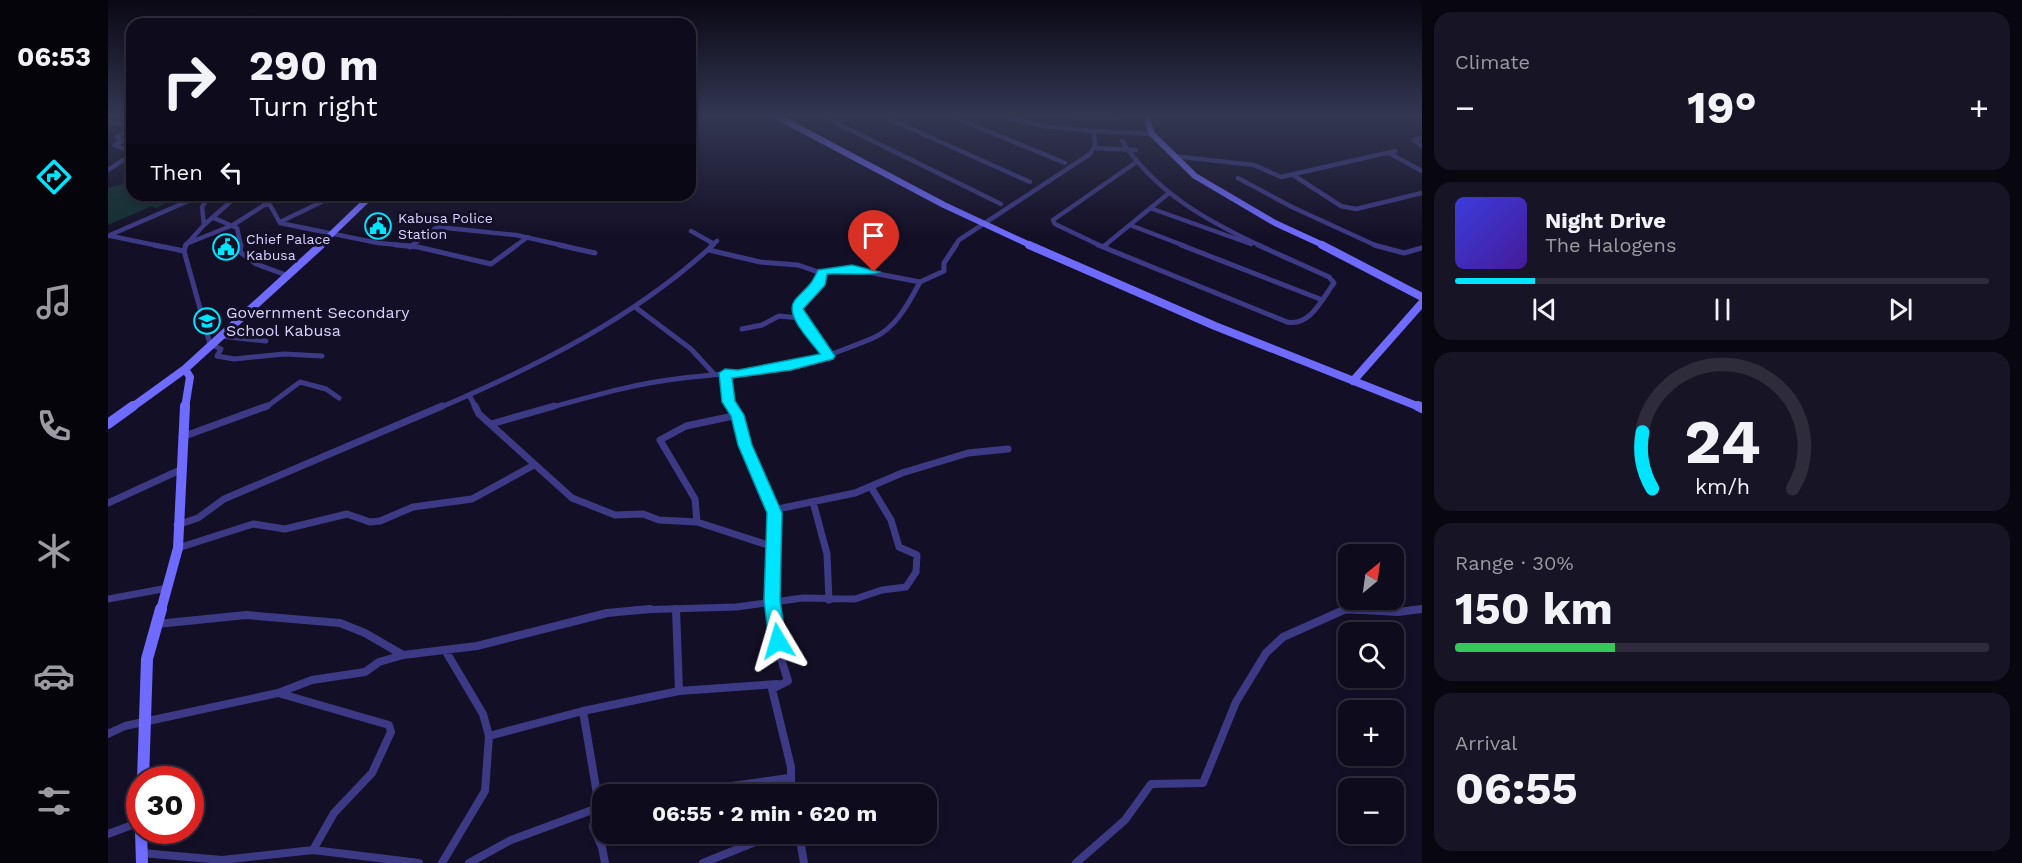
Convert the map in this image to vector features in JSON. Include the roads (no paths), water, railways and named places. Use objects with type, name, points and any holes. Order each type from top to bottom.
[{"type":"street","points":[[853,157],[986,224],[1157,302],[1422,408]]},
{"type":"street","points":[[906,157],[1001,204]]},
{"type":"street","points":[[975,157],[1030,182]]},
{"type":"street","points":[[1051,157],[1065,163]]},
{"type":"street","points":[[691,231],[713,245],[760,262],[798,265],[821,273],[852,269],[920,282],[944,271],[944,263],[958,242],[1085,157]]},
{"type":"street","points":[[1131,157],[1169,193],[1217,224],[1332,279],[1334,283],[1305,321],[1296,324],[1287,322],[1103,247],[1061,228],[1053,220],[1135,163]]},
{"type":"street","points":[[1174,157],[1190,173],[1229,198],[1422,297]]},
{"type":"street","points":[[1185,157],[1250,164],[1279,177],[1370,157]]},
{"type":"street","points":[[1397,157],[1422,171]]},
{"type":"street","points":[[108,170],[126,158]]},
{"type":"street","points":[[120,162],[126,162]]},
{"type":"street","points":[[1293,175],[1341,206],[1356,209],[1422,193]]},
{"type":"street","points":[[1238,178],[1292,207],[1381,248],[1404,253],[1422,248]]},
{"type":"street","points":[[1103,247],[1169,193]]},
{"type":"street","points":[[108,236],[188,201]]},
{"type":"street","points":[[204,225],[202,207],[206,201]]},
{"type":"street","points":[[210,344],[184,251],[186,244],[204,225],[232,201]]},
{"type":"street","points":[[261,201],[275,212],[280,223]]},
{"type":"street","points":[[186,244],[233,225],[271,201]]},
{"type":"street","points":[[280,223],[324,201]]},
{"type":"street","points":[[108,424],[185,369],[334,233],[365,201]]},
{"type":"street","points":[[1150,208],[1236,240],[1259,246]]},
{"type":"street","points":[[214,218],[233,225],[242,237],[240,252],[256,264],[286,275]]},
{"type":"street","points":[[280,223],[491,264],[528,237]]},
{"type":"street","points":[[1130,225],[1320,299]]},
{"type":"street","points":[[410,247],[437,227],[528,237],[595,253]]},
{"type":"street","points":[[108,236],[140,241],[162,250],[184,251]]},
{"type":"street","points":[[177,525],[198,518],[224,500],[469,395],[590,336],[635,307],[713,245]]},
{"type":"street","points":[[821,273],[821,282],[799,303],[797,309],[800,318],[829,356]]},
{"type":"street","points":[[491,424],[598,394],[714,374],[738,374],[791,366],[829,356],[883,333],[910,302],[920,282]]},
{"type":"street","points":[[1353,381],[1422,303]]},
{"type":"street","points":[[635,307],[699,355],[712,367],[714,374]]},
{"type":"street","points":[[741,329],[762,325],[779,316],[800,318]]},
{"type":"street","points":[[220,336],[247,341],[266,341]]},
{"type":"street","points":[[210,344],[221,348],[217,356],[234,359],[286,354],[322,356]]},
{"type":"street","points":[[144,766],[147,659],[178,548],[177,525],[182,437],[190,377],[185,369]]},
{"type":"street","points":[[489,736],[583,711],[679,691],[778,684],[788,681],[780,655],[773,603],[773,510],[745,445],[738,415],[728,398],[725,373]]},
{"type":"street","points":[[182,437],[262,410],[300,382],[326,389],[339,399]]},
{"type":"street","points":[[469,395],[479,414],[572,498],[615,515],[643,514],[659,520],[697,522],[774,547]]},
{"type":"street","points":[[697,522],[699,512],[696,500],[660,440],[665,435],[703,421],[738,415]]},
{"type":"street","points":[[773,510],[871,487],[902,473],[968,453],[1008,450]]},
{"type":"street","points":[[178,548],[254,524],[285,529],[347,514],[370,522],[380,521],[413,507],[472,499],[534,465]]},
{"type":"street","points":[[108,503],[180,470]]},
{"type":"street","points":[[108,734],[146,722],[279,693],[312,680],[365,672],[379,662],[403,655],[477,646],[607,613],[773,603],[803,598],[855,599],[882,590],[906,587],[916,572],[917,555],[899,547],[891,520],[871,487]]},
{"type":"street","points":[[813,502],[827,554],[829,600]]},
{"type":"street","points":[[110,600],[168,588]]},
{"type":"street","points":[[676,608],[679,691]]},
{"type":"street","points":[[1076,863],[1125,820],[1151,784],[1203,783],[1236,702],[1266,653],[1286,635],[1346,609],[1398,612],[1422,609]]},
{"type":"street","points":[[156,624],[246,615],[340,623],[365,633],[403,655]]},
{"type":"street","points":[[442,863],[485,791],[489,736],[483,714],[445,650]]},
{"type":"street","points":[[778,684],[772,689],[783,732],[785,752],[792,770],[790,784]]},
{"type":"street","points":[[279,693],[389,725],[391,732],[372,773],[334,813],[313,850]]},
{"type":"street","points":[[583,711],[595,784]]},
{"type":"street","points":[[745,784],[789,778]]},
{"type":"street","points":[[469,863],[511,840],[592,809]]},
{"type":"street","points":[[108,834],[126,827]]},
{"type":"street","points":[[601,844],[605,863]]},
{"type":"street","points":[[702,863],[750,844]]},
{"type":"street","points":[[801,844],[804,863]]},
{"type":"street","points":[[142,858],[222,860],[313,850],[354,852],[419,863]]},
{"type":"place","name":"Kabusa Police Station","points":[[378,226]]},
{"type":"place","name":"Chief Palace Kabusa","points":[[226,247]]},
{"type":"place","name":"Government Secondary School Kabusa","points":[[207,321]]}]
